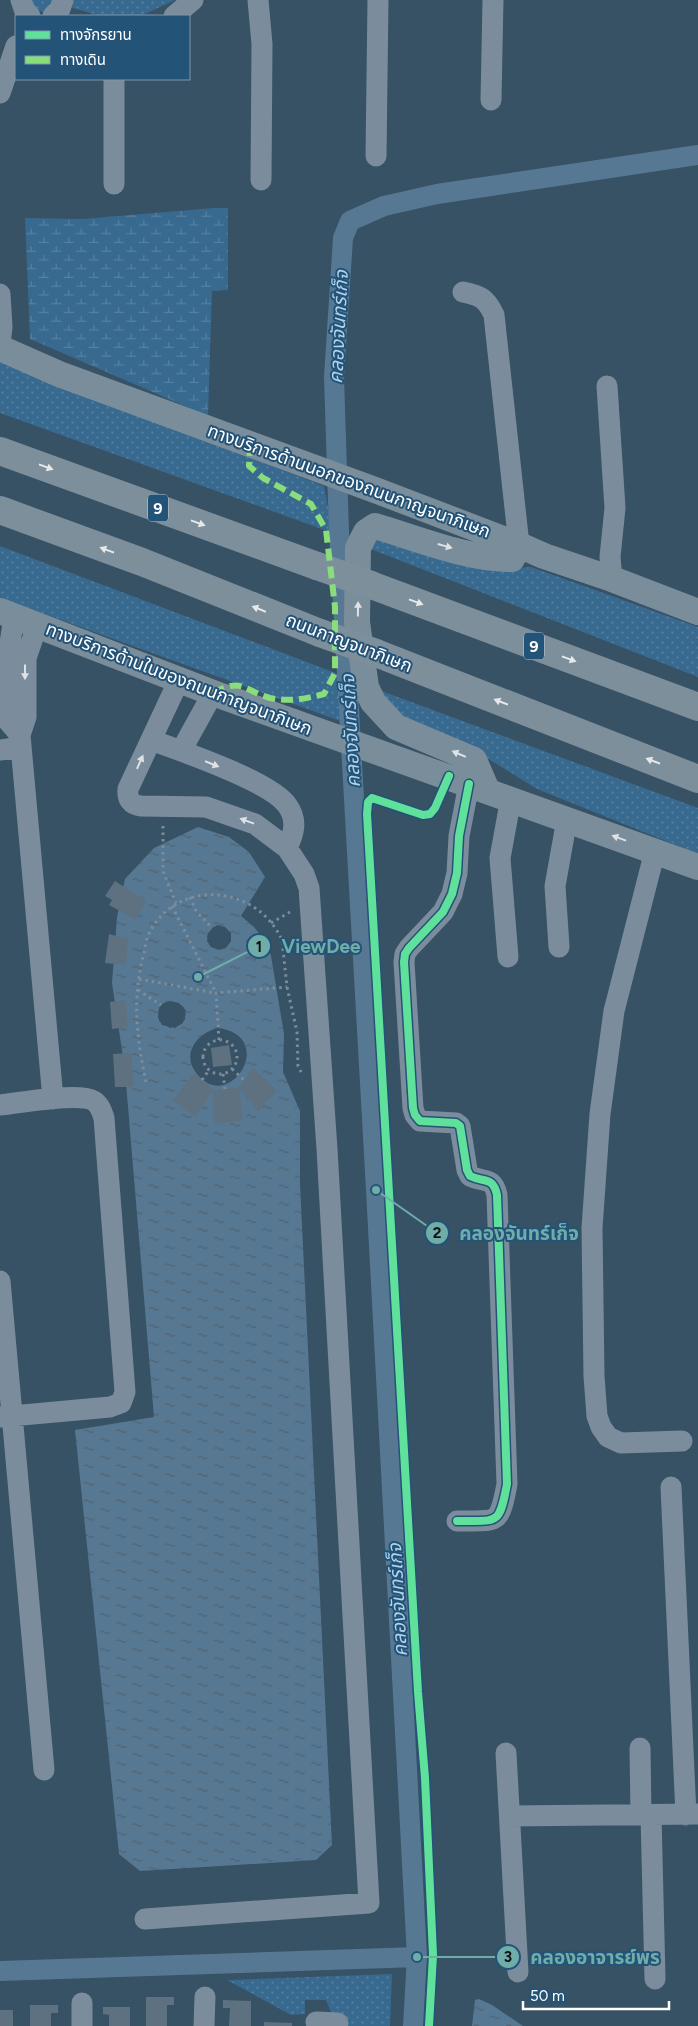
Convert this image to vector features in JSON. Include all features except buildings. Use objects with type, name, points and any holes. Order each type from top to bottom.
[{"type":"highway","name":"9","points":[[0,451],[371,585],[698,707]]},
{"type":"highway","name":"ถนนกาญจนาภิเษก","points":[[0,510],[142,562],[698,779]]},
{"type":"main road","name":"ทางบริการด้านนอกของถนนกาญจนาภิเษก","points":[[0,348],[59,374],[375,490],[544,556],[612,579],[698,612]]},
{"type":"main road","points":[[489,791],[474,760],[396,727],[374,702],[366,687],[357,622],[358,548],[366,532],[375,526],[470,554],[499,559],[512,559],[519,545]]},
{"type":"main road","name":"ทางบริการด้านในของถนนกาญจนาภิเษก","points":[[17,618],[213,693],[698,867]]},
{"type":"street","points":[[175,15],[194,0]]},
{"type":"street","points":[[258,0],[262,44],[260,180]]},
{"type":"street","points":[[376,156],[378,0]]},
{"type":"street","points":[[491,100],[493,0]]},
{"type":"street","points":[[0,93],[15,49]]},
{"type":"street","points":[[114,80],[114,184]]},
{"type":"street","points":[[463,292],[478,295],[488,303],[494,315],[519,545]]},
{"type":"street","points":[[0,294],[2,327],[0,344]]},
{"type":"street","points":[[607,386],[615,508],[610,557],[612,579]]},
{"type":"street","points":[[17,618],[26,658],[26,717],[20,741],[52,1099]]},
{"type":"street","points":[[144,1919],[369,1903],[327,1149],[311,910],[307,881],[287,848],[255,824],[206,807],[164,808],[141,806],[132,803],[128,789],[179,680]]},
{"type":"street","points":[[181,751],[213,693]]},
{"type":"street","points":[[151,740],[236,773],[279,796],[287,804],[294,820],[294,833],[287,848]]},
{"type":"street","points":[[0,750],[20,741]]},
{"type":"street","points":[[489,791],[500,858],[508,957]]},
{"type":"street","points":[[457,1520],[490,1520],[497,1518],[501,1513],[507,1484],[497,1195],[495,1185],[491,1182],[470,1176],[467,1170],[460,1126],[456,1123],[420,1121],[415,1115],[404,962],[405,954],[409,948],[443,912],[452,894],[457,873],[459,836],[489,791]]},
{"type":"street","points":[[560,947],[555,886],[567,819]]},
{"type":"street","points":[[655,851],[614,1011],[600,1114],[592,1228],[594,1376],[598,1416],[601,1426],[608,1437],[621,1443],[682,1442]]},
{"type":"street","points":[[0,1105],[52,1099],[86,1098],[95,1101],[100,1107],[104,1118],[125,1392],[121,1403],[110,1407],[6,1417]]},
{"type":"street","points":[[0,1281],[6,1417],[44,1770]]},
{"type":"street","points":[[510,1816],[692,1814],[671,1487]]},
{"type":"street","points":[[640,1748],[646,1815],[655,1979]]},
{"type":"street","points":[[506,1753],[518,1972]]},
{"type":"street","points":[[204,2026],[205,1997]]},
{"type":"street","points":[[82,2003],[82,2026]]},
{"type":"street","points":[[316,2018],[338,2023]]},
{"type":"path","points":[[163,840],[163,871],[174,905],[216,993],[219,1040]]},
{"type":"path","points":[[139,979],[216,993],[286,987],[282,940],[268,918],[260,910],[235,898],[219,895],[190,898],[174,905],[158,920],[147,939],[139,979],[136,1014],[137,1032],[146,1082]]},
{"type":"path","points":[[190,898],[196,911],[212,928]]},
{"type":"path","points":[[138,990],[161,1005]]},
{"type":"path","points":[[219,1040],[227,1042],[235,1049],[236,1059],[232,1069],[223,1074],[217,1074],[209,1070],[204,1063],[204,1052],[211,1043],[219,1040]]},
{"type":"path","points":[[232,1069],[244,1080]]},
{"type":"path","points":[[202,1080],[209,1070]]},
{"type":"path","points":[[223,1074],[225,1089]]},
{"type":"green space","points":[[30,0],[55,0],[44,12],[35,10]]},
{"type":"green space","points":[[70,0],[175,0],[143,15],[97,15],[70,7]]},
{"type":"green space","points":[[228,208],[228,290],[212,291],[208,416],[30,339],[25,218],[82,219]]},
{"type":"green space","points":[[0,362],[324,486],[333,533],[0,413]]},
{"type":"green space","points":[[370,538],[503,569],[531,567],[698,627],[698,677],[368,548]]},
{"type":"green space","points":[[0,546],[341,675],[343,722],[0,598]]},
{"type":"green space","points":[[379,690],[698,808],[698,854],[537,789],[469,747],[414,728]]},
{"type":"green space","points":[[392,1974],[390,2026],[345,2026],[346,2017],[332,2015],[326,2000],[305,2000],[305,2014],[291,2015],[227,1980]]},
{"type":"water","points":[[198,827],[229,837],[249,852],[265,877],[241,916],[265,940],[271,956],[284,1034],[283,1072],[300,1111],[300,1184],[332,1845],[316,1860],[140,1871],[119,1854],[75,1430],[154,1417],[125,1071],[112,983],[117,917],[125,879],[154,848]],"holes":[[[221,926],[231,933],[231,941],[226,948],[219,950],[211,947],[207,936],[213,927]],[[166,1002],[176,1003],[183,1007],[186,1013],[182,1024],[170,1028],[159,1021],[159,1008]],[[217,1028],[235,1034],[245,1044],[247,1056],[243,1069],[234,1079],[223,1085],[210,1084],[197,1074],[190,1060],[193,1046],[197,1040],[209,1031]]]},
{"type":"water","points":[[479,1999],[492,2005],[523,2026],[472,2026],[475,2000]]},
{"type":"pier","points":[[217,925],[225,927],[231,933],[231,941],[223,949],[211,947],[207,941],[208,933]],"holes":[[[218,928],[224,929],[228,934],[229,941],[222,947],[213,945],[210,940],[210,934]]]},
{"type":"pier","points":[[170,1001],[179,1003],[185,1010],[185,1019],[182,1023],[175,1028],[162,1025],[158,1017],[159,1008],[162,1004]],"holes":[[[174,1003],[181,1007],[183,1015],[180,1022],[171,1026],[162,1020],[160,1013],[163,1006]]]},
{"type":"waterway","name":"คลองจันทร์เก็จ","points":[[413,2026],[417,1957],[339,532],[334,377],[343,238],[350,221],[384,206],[437,194],[698,155]]},
{"type":"waterway","points":[[0,1971],[417,1957]]},
{"type":"marked path","points":[[213,693],[223,688],[237,685],[270,698],[284,700],[304,699],[324,694],[335,673],[335,607],[326,530],[311,504],[263,478],[249,466],[250,445]]},
{"type":"cycle path","points":[[429,2026],[433,1955],[425,1778],[418,1692],[367,814],[368,802],[372,798],[423,815],[430,814],[435,808],[449,776]]},
{"type":"cycle path","points":[[457,1521],[481,1521],[494,1518],[502,1508],[507,1484],[497,1195],[490,1182],[470,1176],[467,1170],[460,1126],[456,1123],[420,1121],[415,1115],[404,962],[405,954],[409,948],[443,912],[452,894],[457,873],[459,836],[469,784]]},
{"type":"place","name":"ViewDee","points":[[198,977]]},
{"type":"place","name":"คลองจันทร์เก็จ","points":[[376,1190]]},
{"type":"place","name":"คลองอาจารย์พร","points":[[417,1957]]}]
